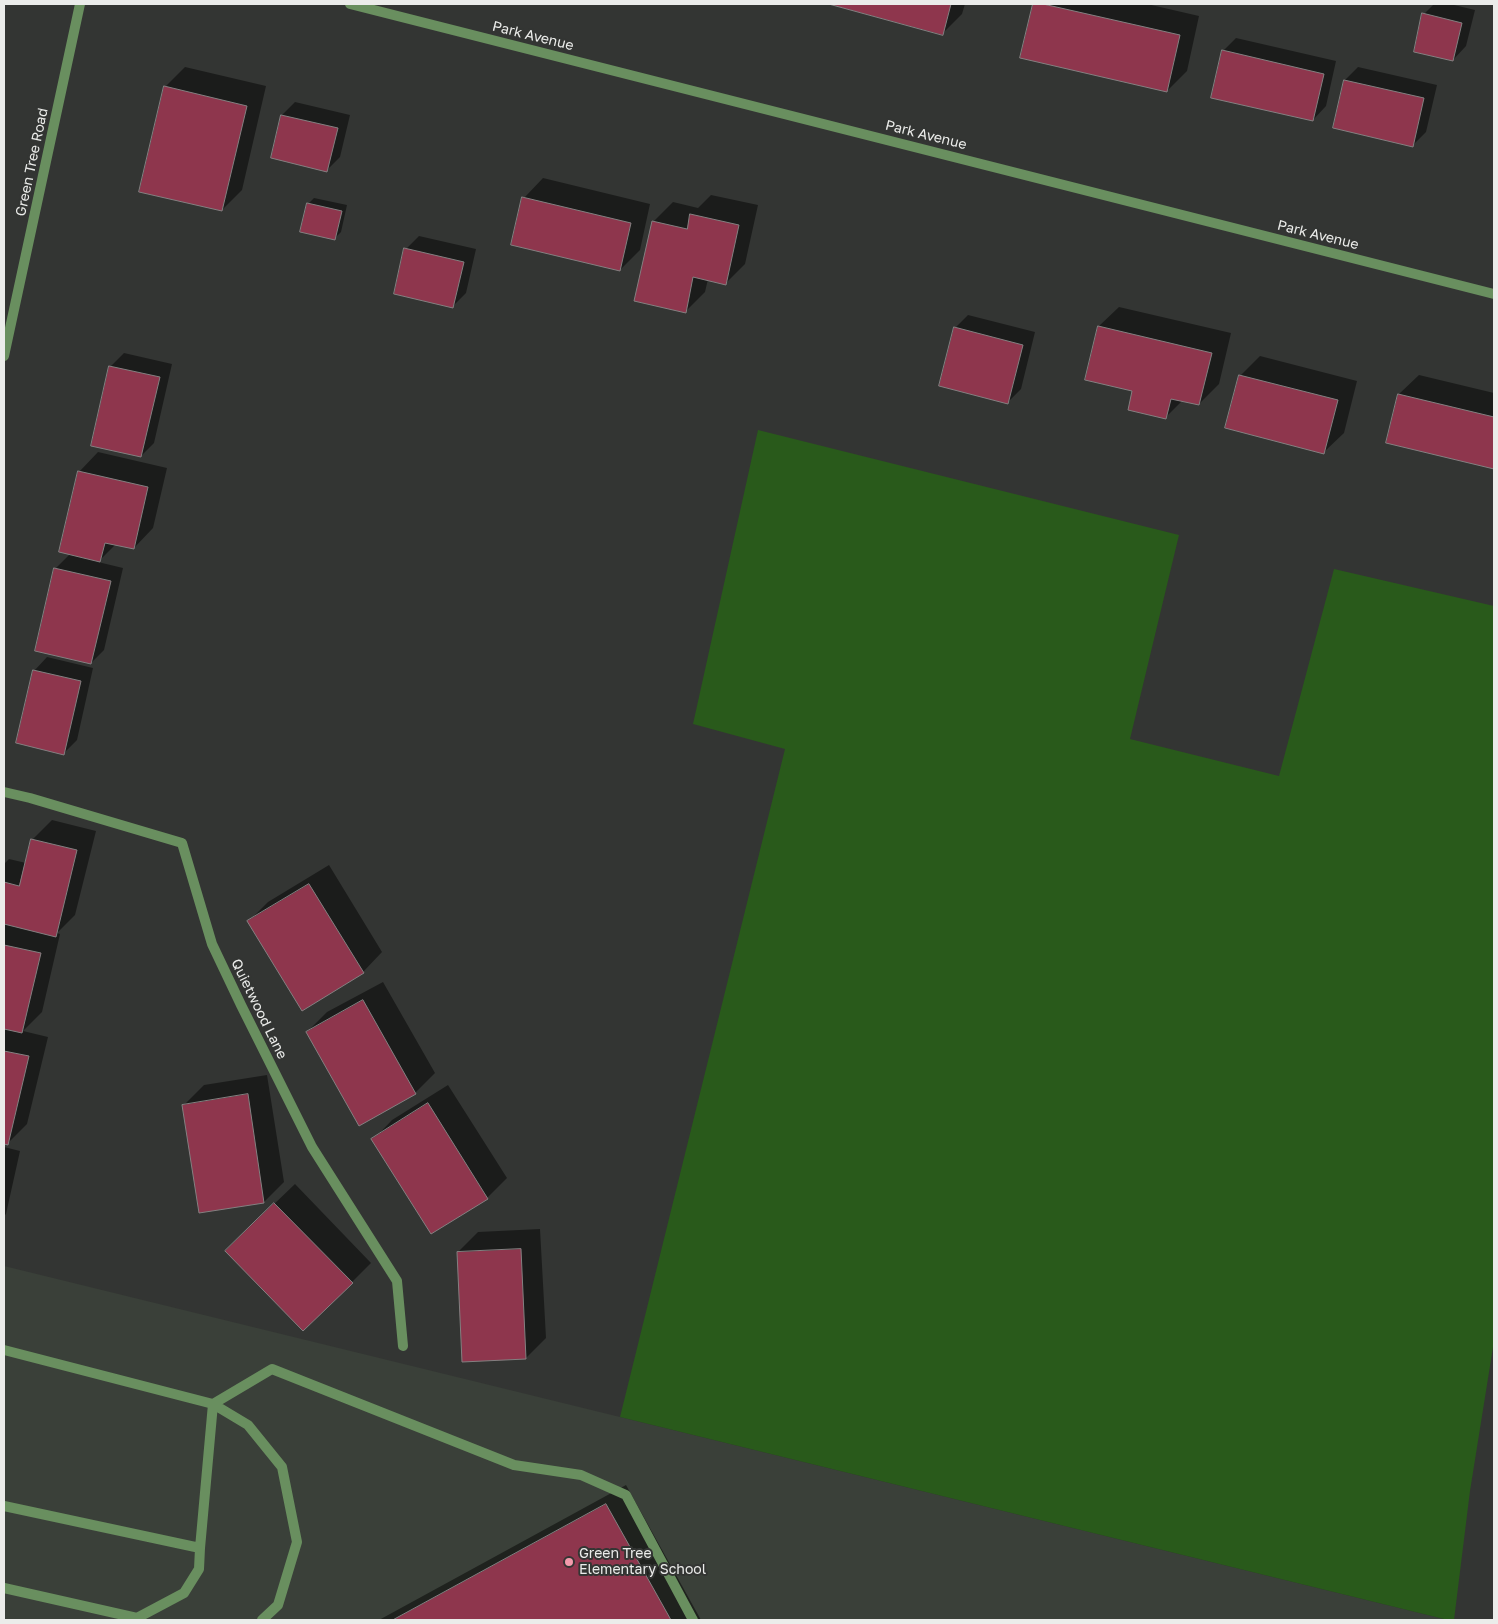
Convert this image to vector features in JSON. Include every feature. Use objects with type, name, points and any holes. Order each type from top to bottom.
[{"type":"street","name":"Green Tree Road","points":[[4,356],[80,4]]},
{"type":"street","name":"Park Avenue","points":[[350,4],[1494,294]]},
{"type":"street","name":"Quietwood Lane","points":[[4,792],[182,843],[212,944],[242,1006],[312,1146],[397,1281],[403,1346]]},
{"type":"street","points":[[4,1350],[213,1404],[248,1426],[282,1467],[296,1542],[278,1605],[262,1620]]},
{"type":"street","points":[[213,1404],[272,1369],[514,1466],[581,1475],[626,1496],[693,1620]]},
{"type":"street","points":[[4,1588],[137,1618],[184,1593],[199,1569],[213,1404]]},
{"type":"street","points":[[4,1506],[200,1548]]},
{"type":"shaded area","points":[[4,1266],[1448,1620],[4,1620]]},
{"type":"green space","points":[[758,430],[1179,535],[1130,739],[1279,776],[1334,569],[1494,606],[1494,1341],[1470,1491],[1454,1620],[620,1417],[785,749],[693,724]]},
{"type":"building","points":[[829,4],[951,4],[943,35]]},
{"type":"building","points":[[1033,4],[1043,4],[1180,35],[1167,92],[1020,58]]},
{"type":"building","points":[[1422,13],[1462,23],[1453,61],[1414,52]]},
{"type":"building","points":[[1222,50],[1324,74],[1313,121],[1211,98]]},
{"type":"building","points":[[1344,80],[1424,98],[1413,147],[1333,128]]},
{"type":"building","points":[[164,86],[247,106],[222,211],[139,192]]},
{"type":"building","points":[[281,115],[338,128],[327,172],[271,158]]},
{"type":"building","points":[[522,197],[631,223],[620,271],[511,245]]},
{"type":"building","points":[[307,203],[342,211],[335,240],[300,232]]},
{"type":"building","points":[[690,214],[739,225],[726,285],[693,277],[686,313],[634,301],[652,221],[687,229]]},
{"type":"building","points":[[404,248],[464,262],[453,308],[394,294]]},
{"type":"building","points":[[1098,326],[1212,353],[1199,405],[1171,399],[1166,419],[1128,410],[1132,391],[1085,380]]},
{"type":"building","points":[[954,327],[1023,345],[1008,404],[939,386]]},
{"type":"building","points":[[109,366],[160,377],[141,457],[91,446]]},
{"type":"building","points":[[1239,375],[1338,400],[1324,454],[1225,428]]},
{"type":"building","points":[[1398,394],[1494,417],[1494,469],[1386,443]]},
{"type":"building","points":[[78,471],[148,487],[134,549],[105,543],[100,562],[59,552]]},
{"type":"building","points":[[54,568],[111,581],[91,664],[35,651]]},
{"type":"building","points":[[33,670],[81,681],[64,755],[16,743]]},
{"type":"building","points":[[31,839],[77,850],[56,937],[4,924],[4,882],[19,886]]},
{"type":"building","points":[[309,884],[364,973],[302,1011],[247,921]]},
{"type":"building","points":[[4,945],[41,953],[22,1033],[4,1029]]},
{"type":"building","points":[[363,1000],[416,1094],[359,1126],[306,1032]]},
{"type":"building","points":[[4,1051],[29,1056],[8,1145],[4,1144]]},
{"type":"building","points":[[248,1094],[264,1203],[199,1213],[182,1105]]},
{"type":"building","points":[[428,1103],[488,1199],[431,1234],[371,1139]]},
{"type":"building","points":[[274,1203],[353,1283],[303,1331],[225,1251]]},
{"type":"building","points":[[521,1249],[526,1359],[462,1362],[457,1252]]},
{"type":"building","name":"Green Tree Elementary School","points":[[606,1504],[671,1620],[393,1620]]},
{"type":"place","name":"Green Tree Elementary School","points":[[569,1562]]}]
